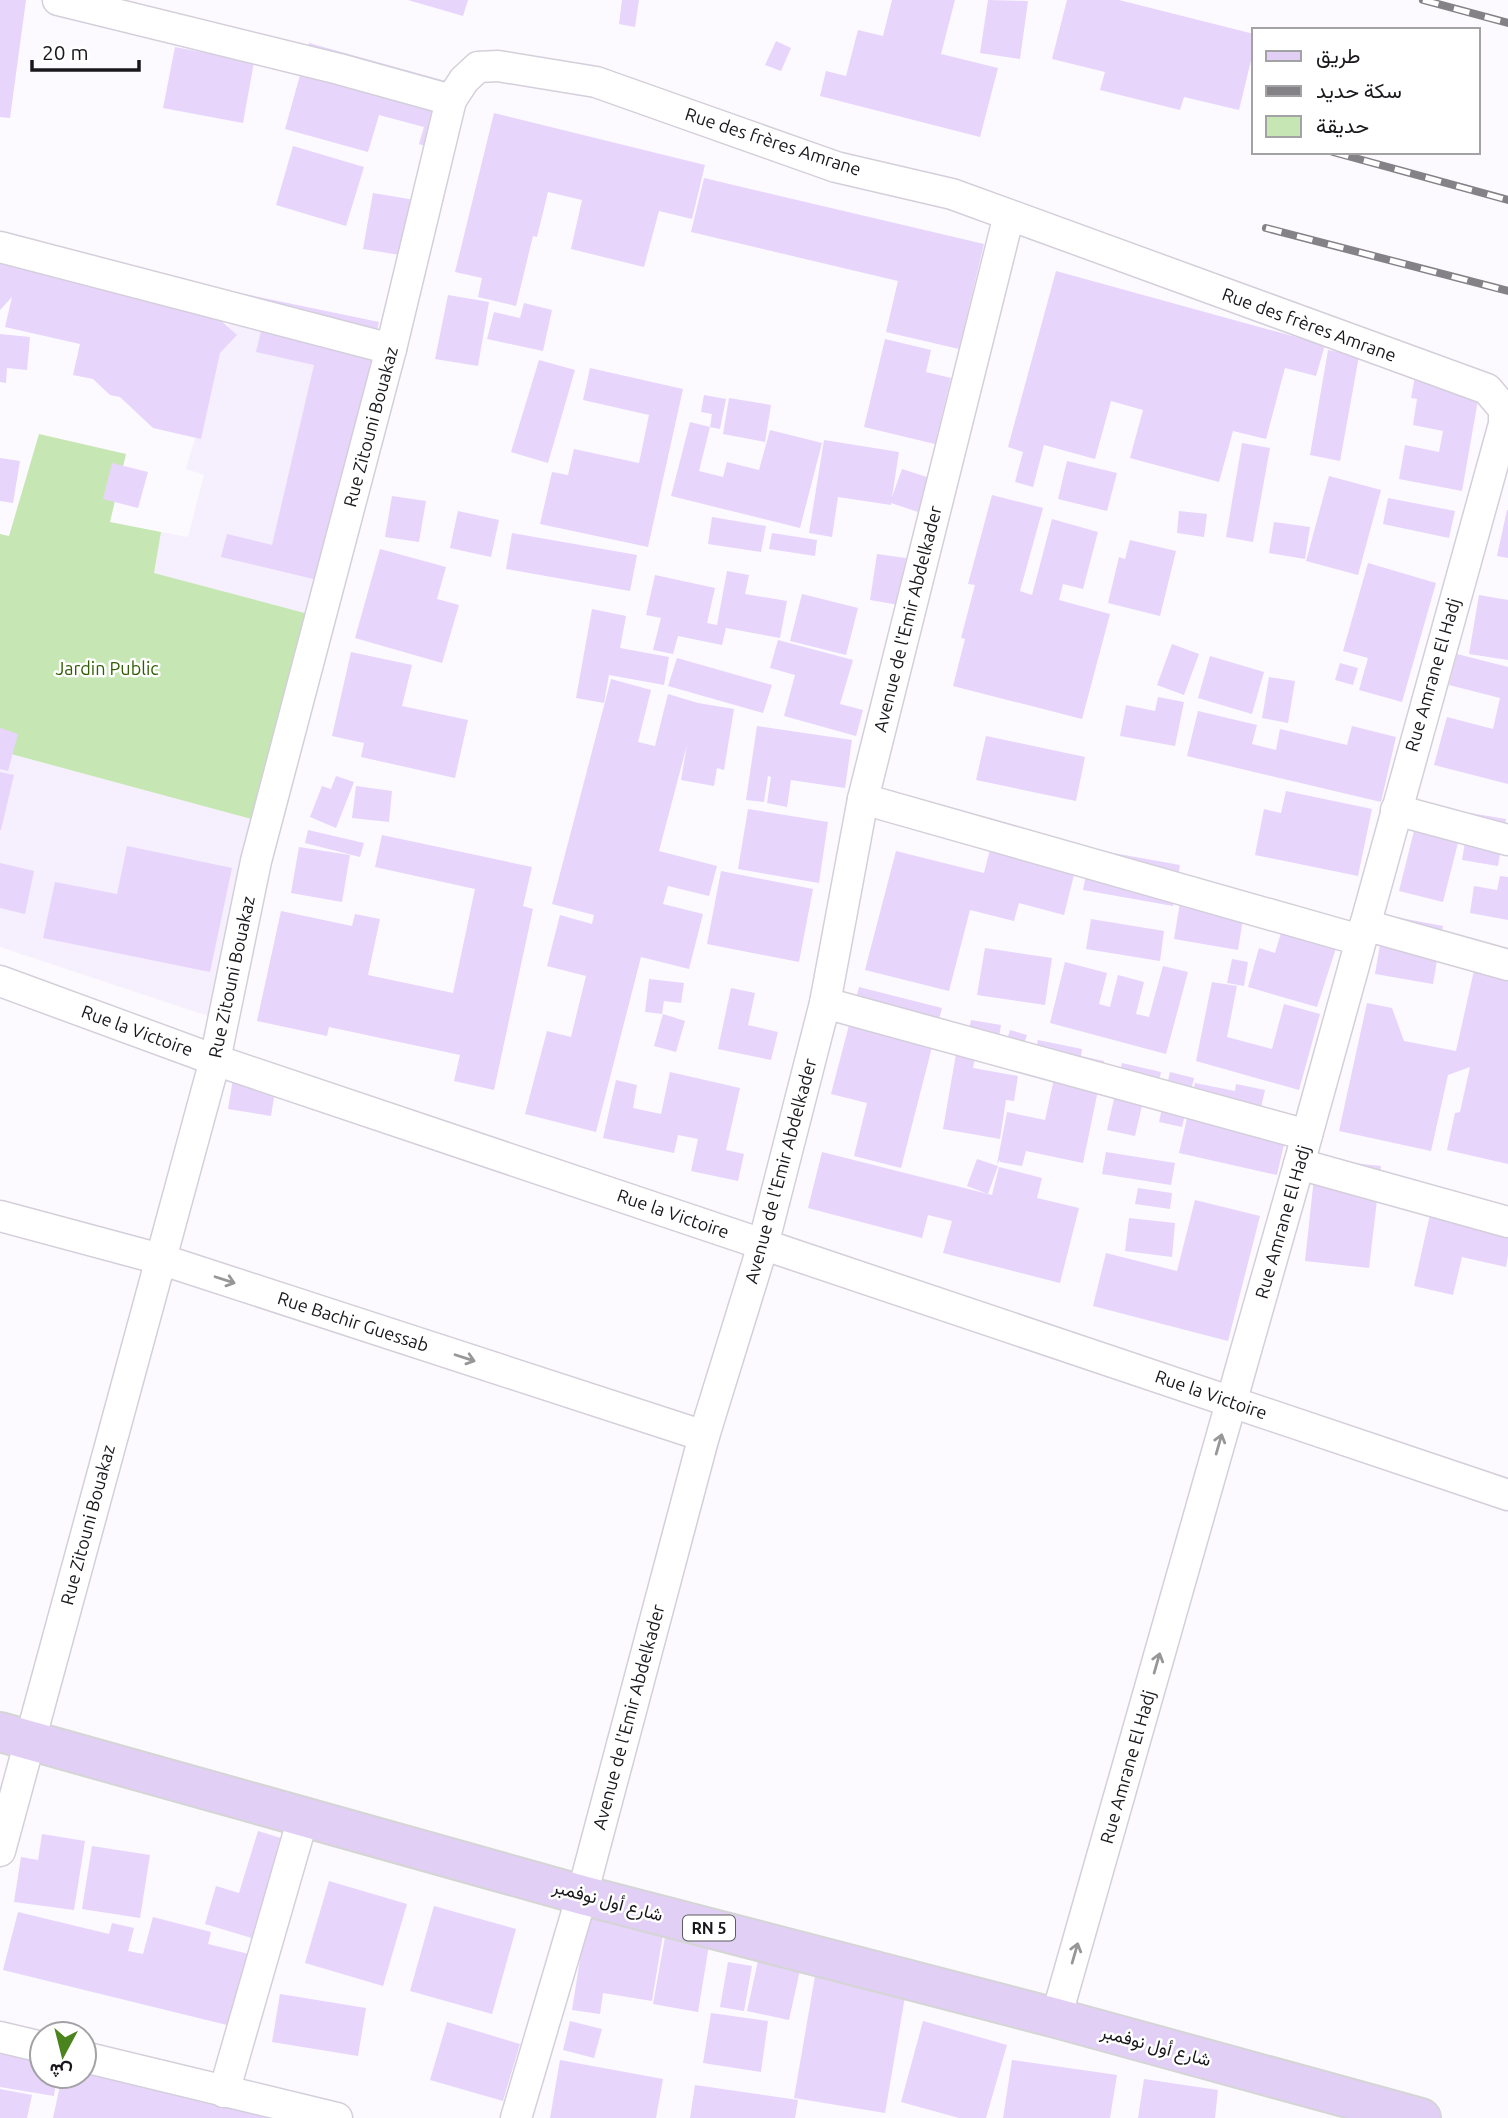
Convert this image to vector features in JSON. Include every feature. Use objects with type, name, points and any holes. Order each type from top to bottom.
[{"type":"main road","name":"شارع أول نوفمبر","points":[[15,1736],[582,1895],[1056,2018],[1420,2118]]},
{"type":"street","points":[[58,0],[339,69],[451,100]]},
{"type":"street","name":"Rue des frères Amrane","points":[[451,100],[464,80],[478,68],[498,66],[596,82],[836,167],[952,194],[1487,389],[1504,409],[1504,424]]},
{"type":"street","name":"Rue Zitouni Bouakaz","points":[[0,1851],[15,1736],[160,1259],[215,1060],[256,861],[391,349],[451,100]]},
{"type":"street","name":"Avenue de l'Emir Abdelkader","points":[[516,2118],[582,1895],[704,1436],[764,1245],[825,1003],[863,799],[1009,215]]},
{"type":"street","points":[[0,247],[391,349]]},
{"type":"street","name":"Rue Amrane El Hadj","points":[[1056,2018],[1299,1164],[1504,424]]},
{"type":"street","points":[[863,799],[1363,933],[1508,965]]},
{"type":"street","points":[[1396,810],[1508,840]]},
{"type":"street","name":"Rue la Victoire","points":[[0,981],[215,1060],[1508,1495]]},
{"type":"street","points":[[825,1003],[1307,1135]]},
{"type":"street","points":[[1299,1164],[1508,1222]]},
{"type":"street","name":"Rue Bachir Guessab","points":[[0,1216],[160,1259],[704,1436]]},
{"type":"street","points":[[224,2092],[303,1818]]},
{"type":"street","points":[[0,2037],[28,2044]]},
{"type":"street","points":[[98,2060],[337,2118]]},
{"type":"shaded area","points":[[230,320],[377,355],[312,615],[154,573],[161,532],[188,537],[204,475],[186,469]]},
{"type":"shaded area","points":[[0,751],[259,821],[211,1017],[0,947]]},
{"type":"green space","name":"Jardin Public","points":[[39,434],[126,454],[110,522],[161,532],[154,573],[312,615],[259,821],[0,751],[0,534],[9,536]]},
{"type":"building","points":[[0,0],[26,0],[10,118],[0,117]]},
{"type":"building","points":[[408,0],[468,0],[463,16]]},
{"type":"building","points":[[622,0],[639,0],[635,27],[619,24]]},
{"type":"building","points":[[892,0],[955,0],[941,54],[998,68],[980,137],[820,96],[826,71],[846,76],[858,30],[883,36]]},
{"type":"building","points":[[988,0],[1028,1],[1020,59],[980,53]]},
{"type":"building","points":[[1067,0],[1119,0],[1252,33],[1252,56],[1239,110],[1184,97],[1180,110],[1100,90],[1105,72],[1052,59]]},
{"type":"building","points":[[776,41],[791,48],[781,71],[765,65]]},
{"type":"building","points":[[309,43],[460,85],[441,151],[419,144],[424,127],[379,115],[368,152],[285,129]]},
{"type":"building","points":[[175,47],[254,62],[243,123],[163,108]]},
{"type":"building","points":[[494,113],[705,165],[692,219],[659,211],[644,267],[571,249],[582,200],[548,192],[537,237],[533,236],[516,306],[478,297],[482,278],[455,272]]},
{"type":"building","points":[[293,146],[364,167],[346,226],[276,205]]},
{"type":"building","points":[[704,178],[984,244],[959,349],[886,332],[898,281],[691,232]]},
{"type":"building","points":[[373,193],[421,201],[412,257],[363,249]]},
{"type":"building","points":[[0,243],[379,322],[375,341],[383,343],[326,582],[221,557],[227,534],[272,545],[314,365],[256,352],[262,327],[217,317],[237,335],[220,353],[201,439],[153,428],[120,397],[110,395],[93,379],[73,375],[80,344],[5,327],[12,297],[0,310]]},
{"type":"building","points":[[1056,271],[1325,345],[1316,376],[1285,368],[1266,439],[1233,431],[1219,482],[1130,458],[1143,410],[1111,401],[1095,459],[1044,445],[1033,487],[1015,482],[1023,452],[1008,447]]},
{"type":"building","points":[[448,295],[489,302],[478,366],[435,359]]},
{"type":"building","points":[[524,303],[552,310],[543,351],[487,339],[494,312],[520,318]]},
{"type":"building","points":[[0,334],[30,337],[27,370],[7,368],[6,383],[0,382]]},
{"type":"building","points":[[885,339],[931,350],[926,372],[951,378],[935,444],[864,427]]},
{"type":"building","points":[[1328,350],[1359,356],[1340,461],[1310,455]]},
{"type":"building","points":[[539,360],[575,370],[548,463],[511,452]]},
{"type":"building","points":[[590,368],[683,389],[648,547],[540,524],[552,472],[568,475],[574,449],[639,463],[649,415],[583,400]]},
{"type":"building","points":[[1416,371],[1481,383],[1462,491],[1399,479],[1405,445],[1439,452],[1443,431],[1413,425],[1417,399],[1411,398]]},
{"type":"building","points":[[704,395],[726,399],[720,429],[710,427],[712,414],[701,412]]},
{"type":"building","points":[[729,398],[771,405],[765,442],[723,434]]},
{"type":"building","points":[[690,422],[710,427],[699,471],[723,477],[727,462],[759,470],[770,430],[822,443],[800,528],[671,496]]},
{"type":"building","points":[[824,440],[899,452],[892,497],[902,469],[930,478],[918,512],[891,503],[838,497],[832,537],[809,533]]},
{"type":"building","points":[[1242,443],[1270,448],[1253,542],[1226,537]]},
{"type":"building","points":[[0,458],[20,461],[13,503],[0,501]]},
{"type":"building","points":[[1067,461],[1117,473],[1107,511],[1058,499]]},
{"type":"building","points":[[112,463],[148,472],[138,508],[103,499]]},
{"type":"building","points":[[1329,476],[1381,490],[1358,575],[1306,561]]},
{"type":"building","points":[[992,495],[1043,508],[1020,591],[1032,595],[1052,519],[1098,532],[1083,589],[1063,584],[1059,600],[1110,614],[1082,719],[953,686],[965,639],[961,638],[975,585],[968,584]]},
{"type":"building","points":[[392,496],[426,501],[419,542],[385,537]]},
{"type":"building","points":[[1388,498],[1455,511],[1449,538],[1383,524]]},
{"type":"building","points":[[1508,510],[1508,558],[1497,556]]},
{"type":"building","points":[[458,511],[499,520],[491,557],[450,548]]},
{"type":"building","points":[[1179,511],[1207,514],[1204,537],[1177,533]]},
{"type":"building","points":[[712,517],[766,526],[761,552],[708,544]]},
{"type":"building","points":[[1274,522],[1310,527],[1305,559],[1269,553]]},
{"type":"building","points":[[512,533],[637,555],[630,591],[506,569]]},
{"type":"building","points":[[772,533],[817,540],[815,556],[769,549]]},
{"type":"building","points":[[1130,540],[1176,551],[1160,616],[1108,603],[1119,557],[1125,559]]},
{"type":"building","points":[[380,549],[446,567],[437,599],[459,605],[442,663],[355,638]]},
{"type":"building","points":[[877,554],[906,558],[899,605],[870,600]]},
{"type":"building","points":[[1368,563],[1436,583],[1402,702],[1359,690],[1368,658],[1343,651]]},
{"type":"building","points":[[727,571],[749,575],[745,594],[787,601],[780,638],[726,628],[722,645],[678,636],[673,654],[653,650],[661,618],[646,615],[655,575],[715,588],[707,623],[717,625]]},
{"type":"building","points":[[802,594],[858,608],[846,655],[790,641]]},
{"type":"building","points":[[1479,595],[1508,600],[1508,660],[1469,654]]},
{"type":"building","points":[[592,609],[626,616],[620,648],[669,657],[664,685],[609,675],[604,703],[576,698]]},
{"type":"building","points":[[778,640],[853,660],[840,704],[863,710],[856,736],[784,716],[795,675],[770,668]]},
{"type":"building","points":[[1172,644],[1199,654],[1184,695],[1157,685]]},
{"type":"building","points":[[351,652],[412,665],[402,706],[468,720],[455,778],[361,757],[364,743],[332,736]]},
{"type":"building","points":[[1457,654],[1508,667],[1508,784],[1434,765],[1447,717],[1493,729],[1500,698],[1449,685]]},
{"type":"building","points":[[1210,656],[1264,672],[1252,714],[1198,698]]},
{"type":"building","points":[[677,658],[772,685],[763,713],[668,686]]},
{"type":"building","points":[[1340,663],[1358,668],[1353,685],[1335,680]]},
{"type":"building","points":[[1269,677],[1295,681],[1288,723],[1262,718]]},
{"type":"building","points":[[611,679],[651,690],[638,742],[655,746],[668,694],[698,703],[734,709],[724,770],[717,768],[714,786],[681,780],[687,745],[659,851],[717,866],[709,896],[668,886],[663,904],[703,914],[689,969],[641,957],[596,1132],[525,1114],[547,1031],[571,1037],[586,976],[547,966],[560,915],[592,924],[594,915],[552,904]]},
{"type":"building","points":[[1158,697],[1184,702],[1175,746],[1120,736],[1126,705],[1155,711]]},
{"type":"building","points":[[1198,711],[1257,725],[1252,744],[1276,750],[1280,729],[1347,745],[1352,726],[1396,737],[1381,802],[1187,756]]},
{"type":"building","points":[[757,726],[852,740],[845,788],[791,780],[787,807],[767,803],[771,777],[768,776],[764,802],[746,800]]},
{"type":"building","points":[[0,728],[18,734],[8,771],[0,769]]},
{"type":"building","points":[[986,736],[1085,757],[1076,801],[976,780]]},
{"type":"building","points":[[0,772],[14,775],[1,830],[0,830]]},
{"type":"building","points":[[336,776],[354,782],[336,828],[310,817],[322,786],[331,789]]},
{"type":"building","points":[[356,786],[392,791],[389,822],[352,818]]},
{"type":"building","points":[[1286,791],[1372,809],[1358,876],[1255,855],[1264,809],[1281,813]]},
{"type":"building","points":[[748,809],[828,822],[819,883],[738,869]]},
{"type":"building","points":[[1419,811],[1463,823],[1443,902],[1399,891]]},
{"type":"building","points":[[1470,813],[1506,819],[1498,866],[1462,860]]},
{"type":"building","points":[[308,830],[364,843],[360,857],[305,843]]},
{"type":"building","points":[[382,835],[532,867],[523,906],[533,909],[494,1090],[454,1081],[460,1055],[329,1027],[327,1036],[257,1021],[281,911],[352,926],[355,914],[380,919],[368,975],[453,993],[475,889],[375,867]]},
{"type":"building","points":[[991,845],[1081,847],[1064,915],[1019,903],[1014,921],[970,910],[949,991],[865,970],[896,851],[984,873]]},
{"type":"building","points":[[127,846],[232,868],[210,972],[43,938],[55,882],[117,894]]},
{"type":"building","points":[[299,847],[350,855],[342,902],[291,893]]},
{"type":"building","points":[[1091,849],[1180,865],[1173,906],[1083,890]]},
{"type":"building","points":[[0,863],[34,871],[25,914],[0,908]]},
{"type":"building","points":[[721,871],[813,889],[799,962],[707,944]]},
{"type":"building","points":[[1500,876],[1508,877],[1508,920],[1470,913],[1474,886],[1497,890]]},
{"type":"building","points":[[1183,884],[1247,894],[1238,950],[1174,939]]},
{"type":"building","points":[[1385,915],[1443,926],[1433,984],[1375,974]]},
{"type":"building","points":[[1091,919],[1164,931],[1160,961],[1086,949]]},
{"type":"building","points":[[1283,926],[1338,942],[1317,1007],[1248,987],[1259,948],[1275,953]]},
{"type":"building","points":[[985,948],[1052,958],[1045,1005],[977,995]]},
{"type":"building","points":[[1479,948],[1508,955],[1508,1164],[1447,1150],[1455,1113],[1460,1112],[1470,1067],[1448,1075],[1431,1151],[1339,1131],[1367,1003],[1392,1008],[1404,1041],[1456,1051]]},
{"type":"building","points":[[1232,959],[1248,962],[1244,986],[1227,983]]},
{"type":"building","points":[[1065,962],[1107,973],[1099,1004],[1110,1007],[1118,975],[1144,982],[1136,1014],[1149,1017],[1163,966],[1188,972],[1166,1054],[1050,1023]]},
{"type":"building","points":[[649,979],[684,983],[681,1003],[664,1001],[662,1014],[645,1012]]},
{"type":"building","points":[[1212,982],[1237,986],[1227,1037],[1272,1049],[1284,1004],[1320,1014],[1299,1090],[1196,1061]]},
{"type":"building","points":[[859,987],[942,1008],[901,1168],[854,1156],[867,1103],[831,1094]]},
{"type":"building","points":[[731,988],[755,993],[748,1025],[778,1032],[771,1060],[718,1049]]},
{"type":"building","points":[[663,1014],[685,1021],[676,1052],[654,1046]]},
{"type":"building","points":[[971,1020],[1001,1025],[996,1056],[965,1051]]},
{"type":"building","points":[[1010,1030],[1027,1035],[1019,1061],[1002,1056]]},
{"type":"building","points":[[1038,1040],[1082,1049],[1081,1056],[1104,1061],[1083,1163],[1026,1151],[1022,1166],[1000,1160],[997,1164],[1007,1112],[1045,1120],[1055,1074],[1032,1070]]},
{"type":"building","points":[[956,1054],[975,1058],[973,1068],[1018,1076],[1014,1101],[1006,1100],[1000,1139],[943,1129]]},
{"type":"building","points":[[1122,1063],[1161,1072],[1155,1099],[1144,1097],[1135,1136],[1107,1130]]},
{"type":"building","points":[[235,1067],[278,1073],[271,1116],[228,1109]]},
{"type":"building","points":[[670,1072],[740,1088],[726,1150],[744,1154],[738,1181],[691,1171],[698,1139],[678,1135],[674,1153],[603,1138],[616,1080],[637,1085],[633,1108],[661,1114]]},
{"type":"building","points":[[1170,1072],[1194,1078],[1182,1127],[1159,1122]]},
{"type":"building","points":[[1195,1083],[1235,1091],[1236,1084],[1265,1090],[1258,1121],[1288,1127],[1277,1175],[1179,1153]]},
{"type":"building","points":[[822,1152],[992,1195],[999,1167],[1042,1178],[1037,1198],[1079,1208],[1060,1283],[943,1253],[952,1221],[928,1215],[922,1238],[808,1208]]},
{"type":"building","points":[[1106,1152],[1175,1163],[1171,1185],[1102,1174]]},
{"type":"building","points":[[977,1159],[998,1166],[988,1194],[967,1186]]},
{"type":"building","points":[[1316,1159],[1381,1166],[1369,1268],[1305,1261]]},
{"type":"building","points":[[1138,1188],[1172,1193],[1170,1209],[1135,1204]]},
{"type":"building","points":[[1435,1192],[1508,1209],[1506,1267],[1462,1257],[1453,1295],[1414,1286]]},
{"type":"building","points":[[1195,1200],[1260,1216],[1228,1341],[1093,1306],[1106,1253],[1177,1271]]},
{"type":"building","points":[[1129,1218],[1175,1223],[1172,1257],[1125,1251]]},
{"type":"building","points":[[258,1831],[284,1839],[255,1939],[205,1924],[216,1886],[239,1893]]},
{"type":"building","points":[[42,1834],[85,1841],[74,1910],[14,1902],[21,1857],[38,1860]]},
{"type":"building","points":[[92,1846],[150,1855],[140,1918],[82,1909]]},
{"type":"building","points":[[329,1881],[407,1904],[383,1986],[305,1963]]},
{"type":"building","points":[[434,1906],[516,1929],[492,2014],[410,1991]]},
{"type":"building","points":[[588,1909],[665,1922],[652,2001],[603,1993],[600,2014],[572,2010]]},
{"type":"building","points":[[18,1912],[109,1934],[112,1923],[134,1928],[128,1951],[143,1954],[153,1917],[211,1932],[208,1944],[249,1954],[231,2026],[3,1970]]},
{"type":"building","points":[[665,1937],[709,1945],[698,2012],[653,2004]]},
{"type":"building","points":[[758,1961],[800,1970],[789,2020],[747,2011]]},
{"type":"building","points":[[728,1962],[752,1966],[744,2011],[720,2007]]},
{"type":"building","points":[[815,1976],[906,1991],[885,2113],[794,2098]]},
{"type":"building","points":[[280,1994],[366,2008],[358,2056],[272,2042]]},
{"type":"building","points":[[711,2013],[768,2021],[761,2072],[703,2063]]},
{"type":"building","points":[[570,2021],[602,2029],[594,2058],[563,2050]]},
{"type":"building","points":[[923,2021],[1007,2045],[986,2118],[959,2118],[901,2102]]},
{"type":"building","points":[[447,2022],[520,2044],[503,2101],[430,2080]]},
{"type":"building","points":[[0,2028],[28,2032],[28,2090],[55,2090],[54,2096],[0,2087]]},
{"type":"building","points":[[98,2057],[328,2118],[53,2118],[59,2090],[98,2090]]},
{"type":"building","points":[[560,2060],[663,2079],[656,2118],[550,2118]]},
{"type":"building","points":[[1012,2060],[1117,2075],[1110,2118],[1003,2118]]},
{"type":"building","points":[[1144,2079],[1218,2090],[1215,2118],[1138,2118]]},
{"type":"building","points":[[695,2085],[798,2100],[795,2118],[690,2118]]},
{"type":"building","points":[[0,2089],[32,2095],[27,2118],[0,2118]]},
{"type":"railway","points":[[1423,0],[1508,23]]},
{"type":"railway","points":[[1340,154],[1508,200]]},
{"type":"railway","points":[[1266,228],[1508,291]]}]
